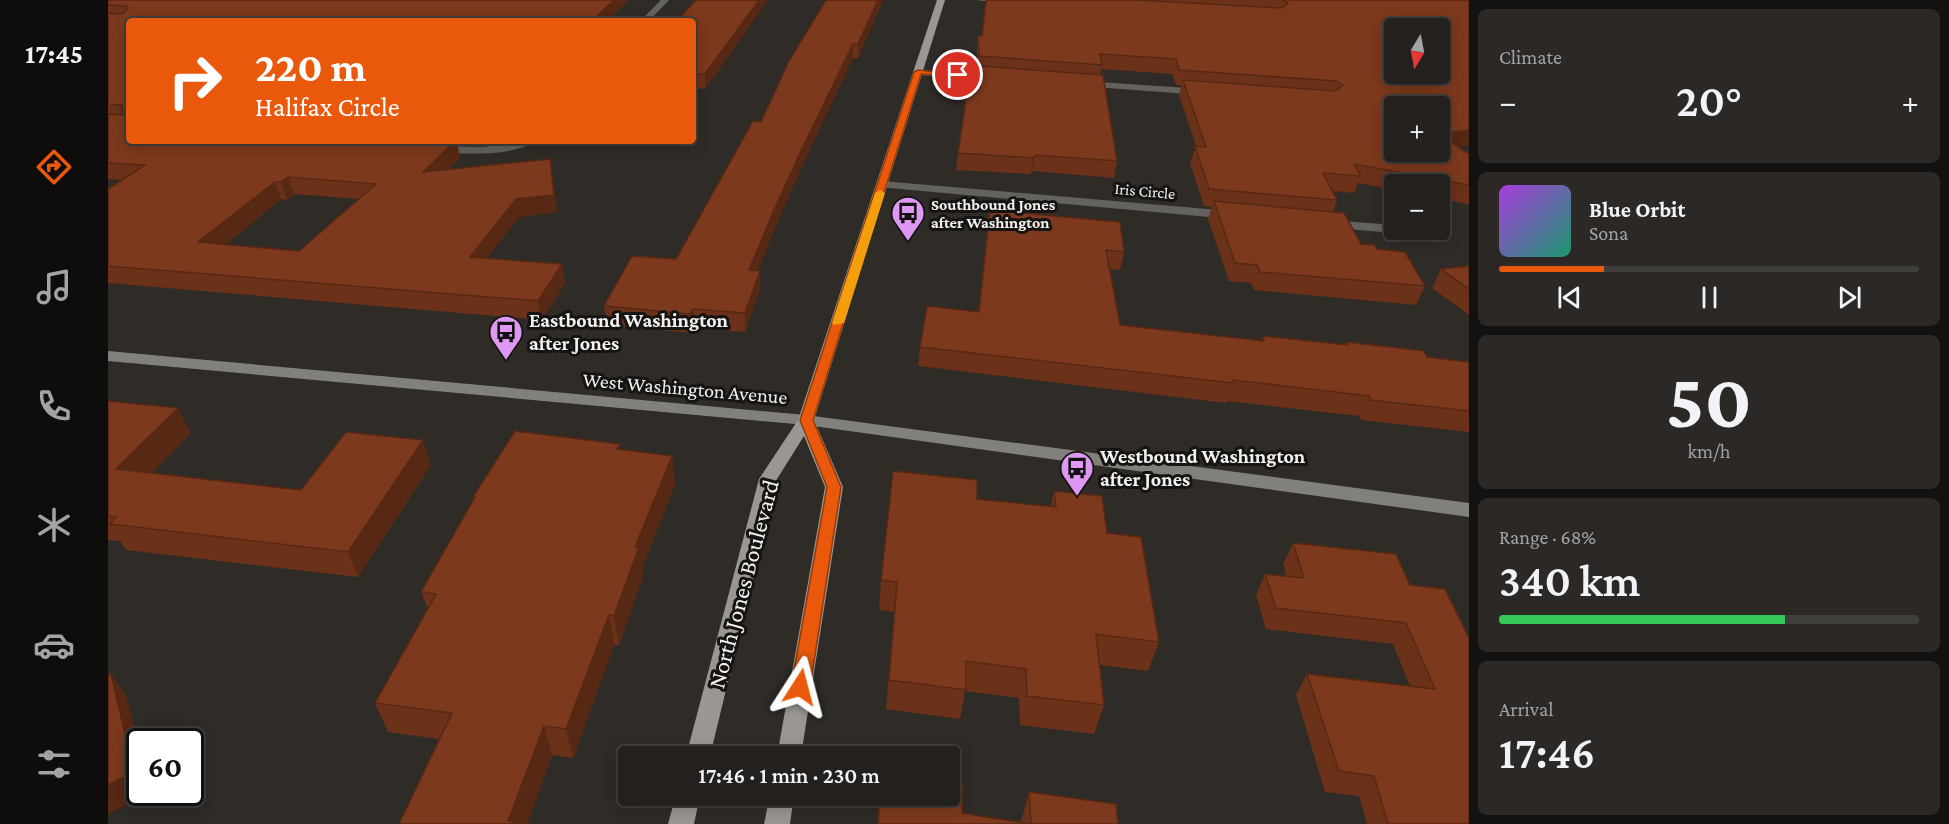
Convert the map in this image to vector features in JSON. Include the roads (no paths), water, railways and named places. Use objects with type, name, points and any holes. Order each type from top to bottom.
[{"type":"main road","name":"North Jones Boulevard","points":[[701,746],[768,479],[806,420],[941,0]]},
{"type":"main road","name":"West Washington Avenue","points":[[108,356],[806,420],[1469,510]]},
{"type":"main road","points":[[791,746],[834,487],[806,420]]},
{"type":"main road","points":[[681,824],[685,806]]},
{"type":"main road","points":[[777,824],[780,806]]},
{"type":"street","points":[[647,18],[665,0]]},
{"type":"street","points":[[980,0],[1016,2]]},
{"type":"street","points":[[918,72],[1016,79]]},
{"type":"street","points":[[1075,83],[1214,93]]},
{"type":"street","points":[[425,148],[478,152],[507,149],[521,144]]},
{"type":"street","name":"Iris Circle","points":[[882,185],[1238,216]]},
{"type":"street","points":[[1310,222],[1384,229]]},
{"type":"place","name":"Southbound Jones after Washington","points":[[908,242]]},
{"type":"place","name":"Eastbound Washington after Jones","points":[[506,361]]},
{"type":"place","name":"Westbound Washington after Jones","points":[[1077,497]]}]
